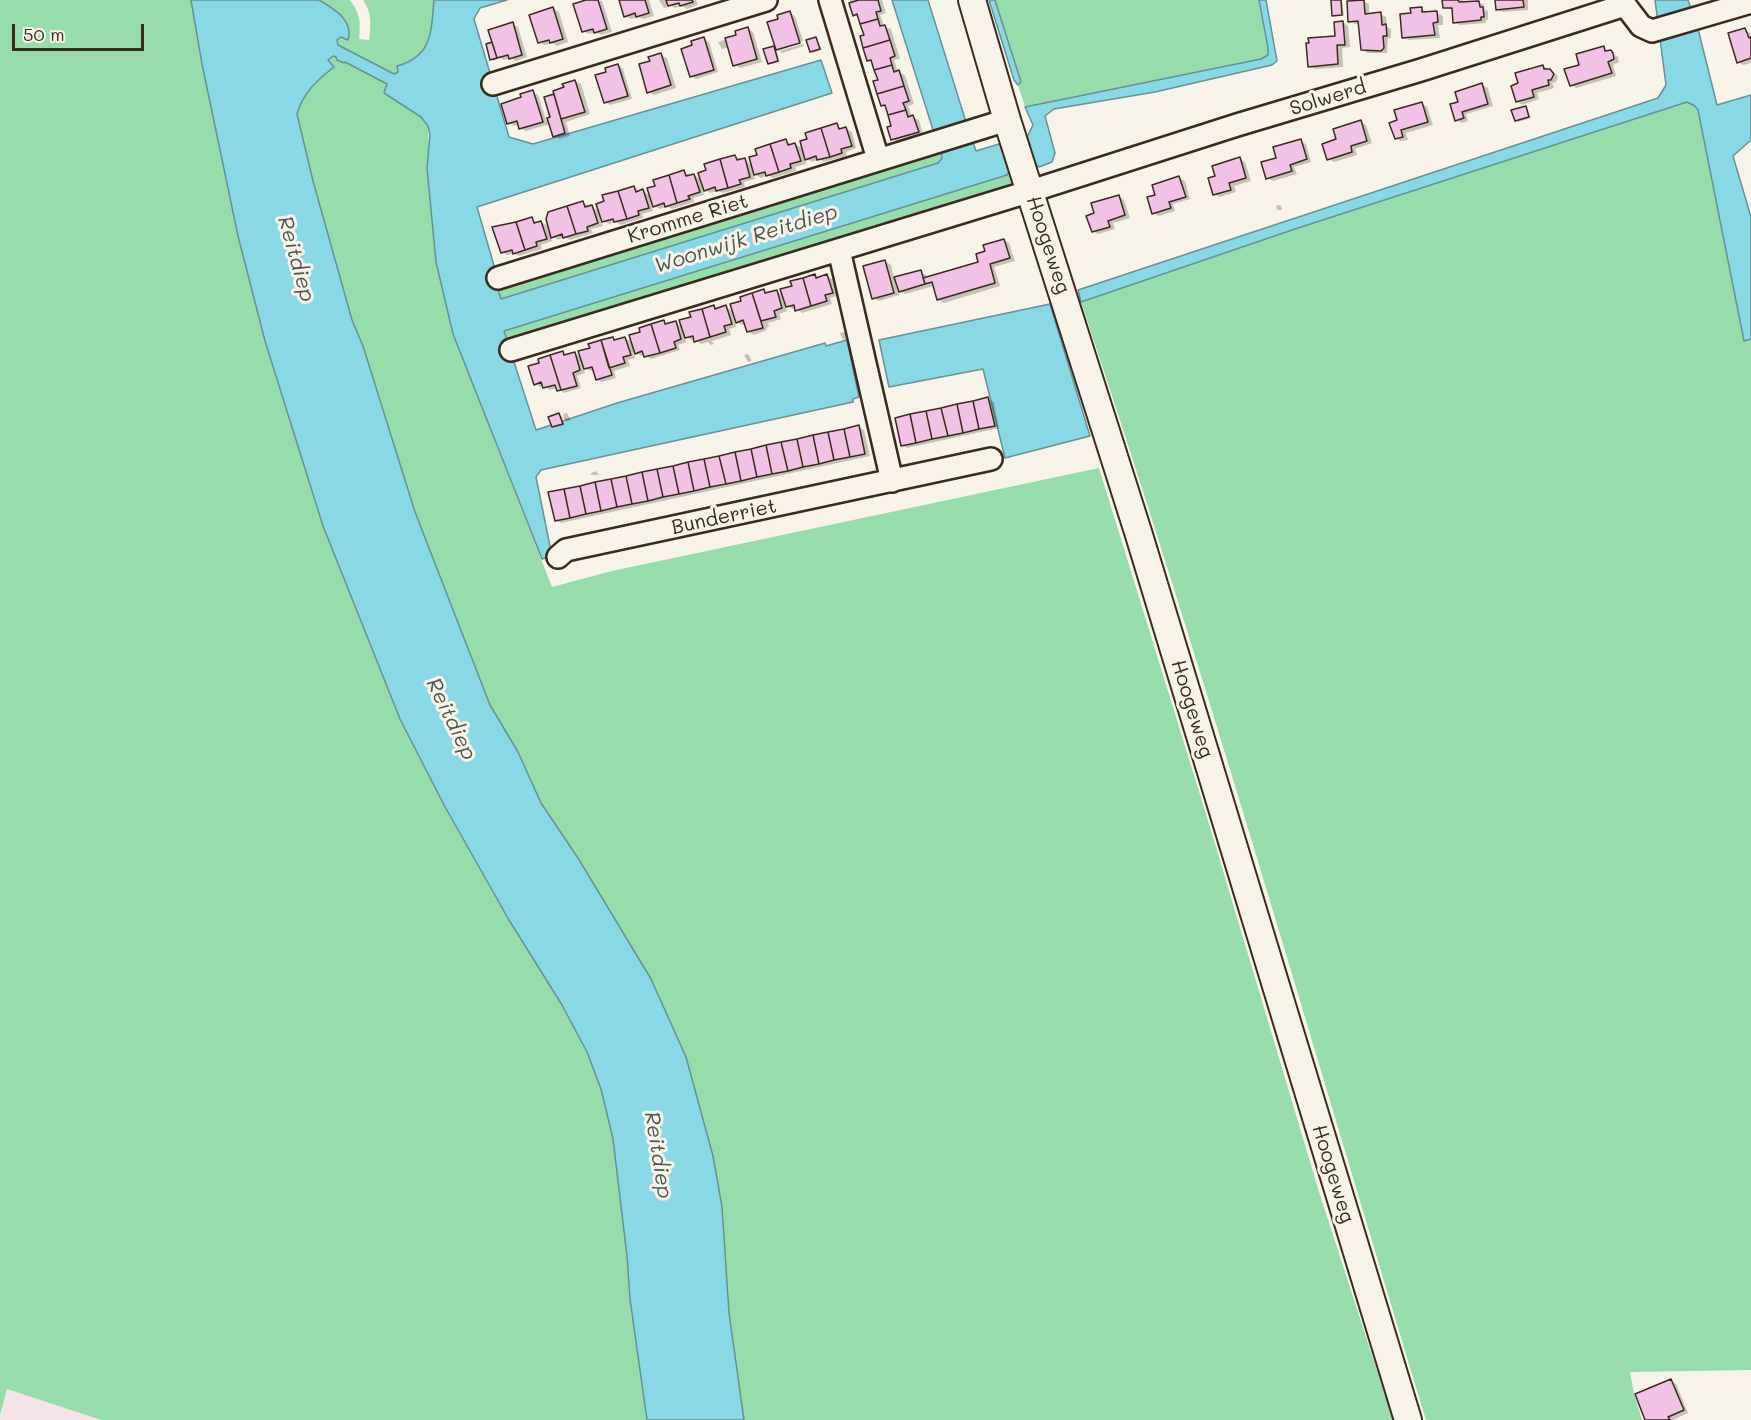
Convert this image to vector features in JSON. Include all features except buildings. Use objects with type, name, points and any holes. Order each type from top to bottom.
[{"type":"street","points":[[493,84],[766,0]]},
{"type":"street","points":[[830,0],[878,159]]},
{"type":"street","name":"Hoogeweg","points":[[972,0],[1009,128],[1146,557],[1407,1420]]},
{"type":"street","points":[[1626,2],[1641,26],[1652,31],[1751,2]]},
{"type":"street","name":"Solwerd","points":[[1027,182],[1421,70],[1626,2]]},
{"type":"street","name":"Kromme Riet","points":[[498,278],[979,129],[1009,128]]},
{"type":"street","points":[[511,350],[838,250],[1027,182]]},
{"type":"street","points":[[838,250],[892,481]]},
{"type":"street","name":"Bunderriet","points":[[558,557],[567,550],[991,459]]},
{"type":"shaded area","points":[[7,1389],[101,1420],[0,1420]]},
{"type":"green space","points":[[0,0],[191,0],[238,236],[265,341],[323,526],[400,719],[509,920],[562,1005],[587,1052],[601,1089],[613,1139],[630,1299],[647,1420],[101,1420],[7,1389],[0,1416]]},
{"type":"green space","points":[[319,0],[350,0],[359,18],[359,39],[369,40],[369,14],[363,0],[434,0],[431,32],[424,49],[418,56],[398,66],[398,72],[394,74],[337,45],[337,40],[341,37],[347,40]]},
{"type":"green space","points":[[995,0],[1259,0],[1268,55],[1261,59],[1025,107],[1018,85],[1020,81]]},
{"type":"green space","points":[[330,56],[337,57],[388,84],[384,93],[421,117],[428,126],[429,147],[496,444],[552,587],[612,571],[1099,468],[1320,1195],[1393,1420],[744,1420],[729,1313],[722,1207],[713,1156],[686,1057],[651,979],[578,858],[541,803],[518,752],[490,705],[415,512],[363,346],[352,320],[313,181],[297,114],[311,88],[333,67],[328,63]]},
{"type":"green space","points":[[1684,102],[1691,103],[1698,110],[1744,341],[1751,339],[1751,1370],[1630,1372],[1642,1420],[1426,1420],[1215,720],[1081,302],[1298,228]]},
{"type":"green space","points":[[938,151],[941,152],[942,158],[938,163],[501,299],[497,287]]},
{"type":"green space","points":[[1010,170],[1014,186],[507,341],[504,331],[1006,175]]},
{"type":"water","points":[[191,0],[319,0],[341,16],[348,26],[348,40],[341,37],[337,40],[338,45],[394,74],[398,72],[397,66],[409,62],[424,49],[430,32],[434,0],[507,0],[480,8],[474,19],[509,137],[533,144],[821,60],[832,93],[477,207],[501,299],[938,163],[942,158],[941,152],[954,147],[934,133],[892,0],[928,0],[966,122],[953,127],[959,146],[973,142],[976,151],[999,144],[1004,150],[1026,139],[1033,125],[1025,107],[1261,59],[1268,55],[1268,48],[1259,0],[1266,0],[1277,61],[1272,65],[1155,92],[1054,109],[1045,116],[1055,153],[1052,162],[1039,167],[1034,163],[1010,170],[1007,175],[504,331],[536,430],[617,403],[825,343],[826,346],[847,340],[859,397],[853,399],[853,402],[541,470],[536,477],[552,556],[542,559],[453,334],[436,262],[427,168],[430,135],[428,126],[421,117],[384,93],[387,84],[333,56],[328,60],[334,67],[311,88],[297,114],[313,181],[352,320],[363,346],[415,512],[490,705],[518,752],[541,803],[578,858],[651,979],[686,1057],[713,1156],[722,1207],[729,1313],[744,1420],[647,1420],[630,1299],[613,1139],[601,1089],[587,1052],[562,1005],[509,920],[444,805],[400,719],[323,526],[265,341],[238,236]]},
{"type":"water","points":[[989,0],[995,0],[1021,82],[1018,85],[1014,80]]},
{"type":"water","points":[[1655,0],[1688,0],[1698,29],[1717,105],[1751,95],[1751,140],[1733,156],[1751,217],[1751,339],[1744,341],[1698,110],[1687,102],[1298,228],[1081,302],[1078,290],[1658,98],[1666,85]]},
{"type":"water","points":[[1050,304],[1090,436],[1005,458],[983,369],[889,387],[879,340]]},
{"type":"water label","name":"Woonwijk Reitdiep","points":[[746,239]]},
{"type":"water label","name":"Reitdiep","points":[[296,259]]},
{"type":"water label","name":"Reitdiep","points":[[451,719]]},
{"type":"water label","name":"Reitdiep","points":[[658,1155]]}]
